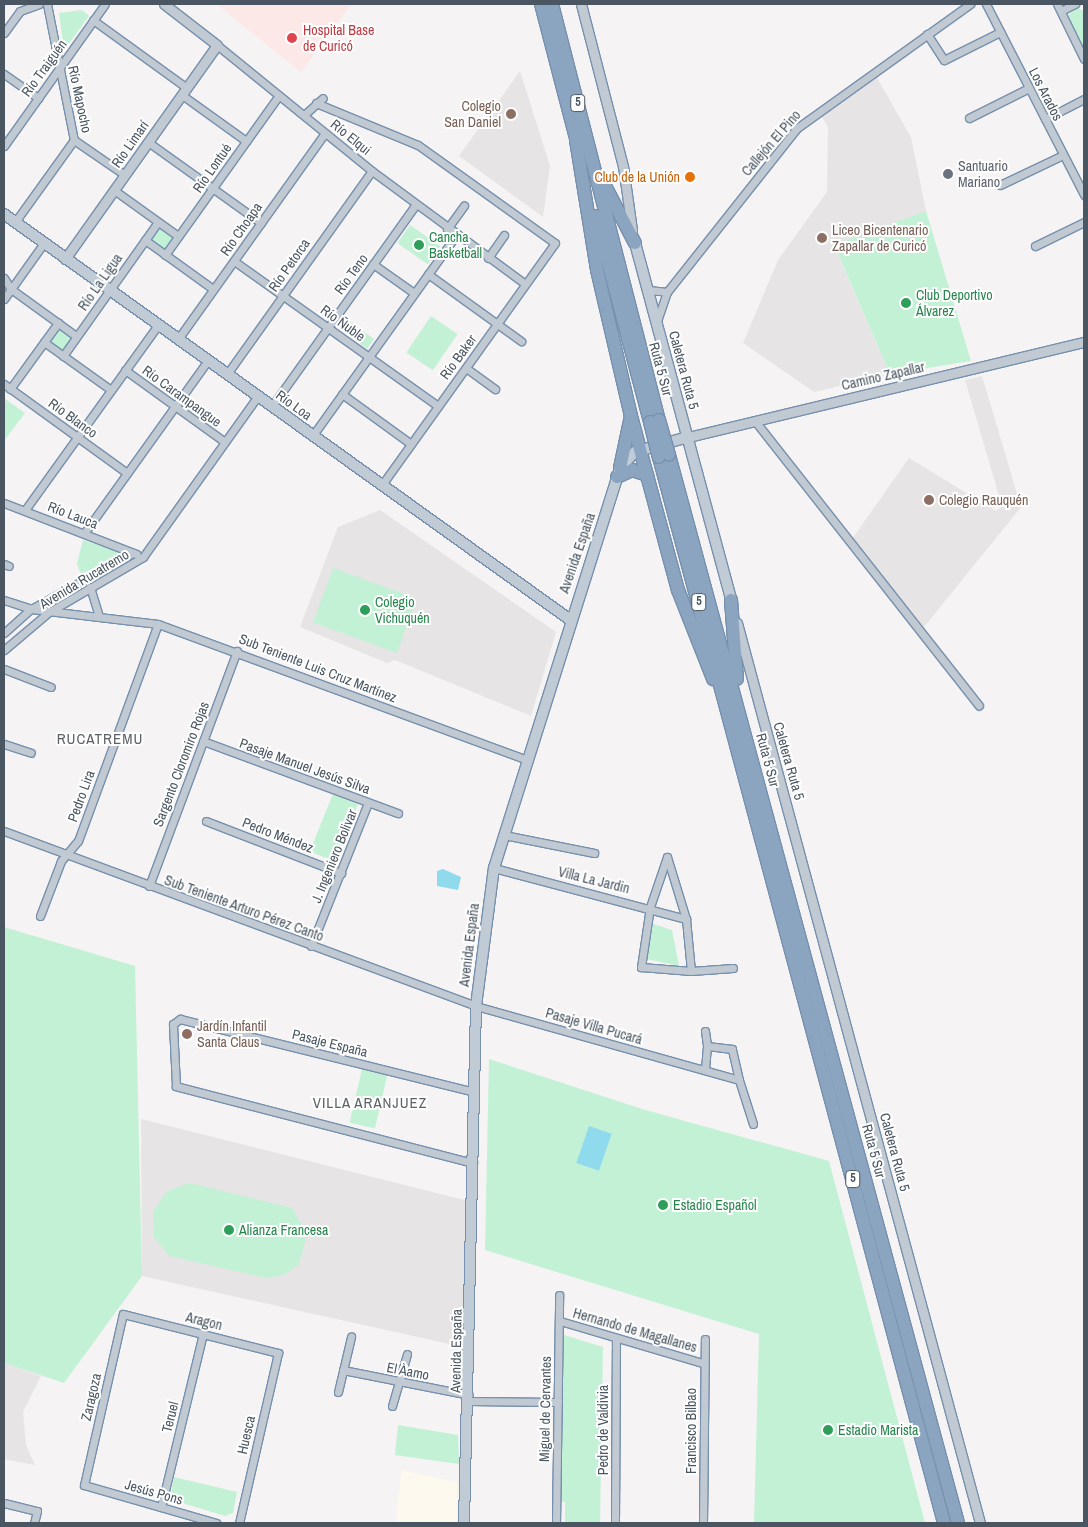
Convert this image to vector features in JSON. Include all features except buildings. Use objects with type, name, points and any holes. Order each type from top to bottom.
[{"type":"highway","name":"Ruta 5 Sur","points":[[541,4],[576,140],[655,421]]},
{"type":"highway","name":"Ruta 5 Sur","points":[[552,4],[664,456],[958,1523]]},
{"type":"highway","points":[[576,140],[597,270],[631,416],[678,590],[743,743]]},
{"type":"highway","points":[[592,163],[634,243]]},
{"type":"highway","points":[[631,416],[619,473],[632,470],[647,475]]},
{"type":"highway","points":[[731,600],[743,743]]},
{"type":"highway","name":"Ruta 5 Sur","points":[[743,743],[944,1523]]},
{"type":"main road","name":"Río Loa","points":[[4,214],[569,619]]},
{"type":"main road","name":"Caletera Ruta 5","points":[[634,243],[649,290],[731,600]]},
{"type":"main road","points":[[619,473],[641,450],[688,437]]},
{"type":"main road","name":"Avenida España","points":[[464,1523],[476,1006],[494,868],[569,619],[619,473]]},
{"type":"street","points":[[4,33],[20,11],[39,4]]},
{"type":"street","name":"Río Mapocho","points":[[47,4],[61,66],[74,140],[125,175]]},
{"type":"street","name":"Río Traiguén","points":[[4,144],[105,4]]},
{"type":"street","name":"Río Elqui","points":[[164,4],[372,171],[456,235],[525,284]]},
{"type":"street","name":"Caletera Ruta 5","points":[[581,4],[621,158],[634,243]]},
{"type":"street","name":"Callejón El Pino","points":[[657,322],[667,292],[797,128],[970,4]]},
{"type":"street","name":"Los Arados","points":[[986,4],[1084,195]]},
{"type":"street","points":[[1057,4],[1084,59]]},
{"type":"street","points":[[1061,11],[1075,4]]},
{"type":"street","points":[[93,20],[246,142]]},
{"type":"street","points":[[927,34],[944,60],[1000,32]]},
{"type":"street","name":"Río Limarí","points":[[65,258],[217,45]]},
{"type":"street","points":[[4,74],[38,98]]},
{"type":"street","points":[[969,118],[1029,88]]},
{"type":"street","name":"Río Lontué","points":[[165,254],[279,95]]},
{"type":"street","points":[[304,115],[323,98]]},
{"type":"street","points":[[1045,119],[1084,99]]},
{"type":"street","name":"Río Baker","points":[[316,103],[418,145],[555,243],[382,485]]},
{"type":"street","name":"Río Choapa","points":[[178,339],[325,133]]},
{"type":"street","points":[[15,222],[74,140]]},
{"type":"street","points":[[148,142],[261,223]]},
{"type":"street","points":[[1000,185],[1063,155]]},
{"type":"street","name":"Río Petorca","points":[[227,374],[372,171]]},
{"type":"street","points":[[114,190],[178,236]]},
{"type":"street","name":"Río Teno","points":[[272,406],[416,204]]},
{"type":"street","points":[[448,229],[464,206]]},
{"type":"street","name":"Río La Ligua","points":[[62,356],[158,222]]},
{"type":"street","points":[[1036,246],[1084,222]]},
{"type":"street","points":[[313,435],[456,235]]},
{"type":"street","points":[[488,258],[504,235]]},
{"type":"street","points":[[145,240],[214,289]]},
{"type":"street","points":[[4,299],[44,243]]},
{"type":"street","name":"Río Ñuble","points":[[234,261],[438,406]]},
{"type":"street","points":[[373,264],[414,293]]},
{"type":"street","points":[[428,274],[521,341]]},
{"type":"street","points":[[4,278],[11,289],[76,336]]},
{"type":"street","points":[[649,290],[667,292]]},
{"type":"street","points":[[7,387],[58,323]]},
{"type":"street","points":[[25,510],[158,324]]},
{"type":"street","points":[[44,342],[111,390]]},
{"type":"street","name":"Camino Zapallar","points":[[688,437],[1084,342]]},
{"type":"street","points":[[85,532],[208,360]]},
{"type":"street","points":[[466,368],[495,388]]},
{"type":"street","name":"Río Carampangue","points":[[125,370],[225,442]]},
{"type":"street","name":"Río Blanco","points":[[7,387],[127,473]]},
{"type":"street","points":[[342,394],[411,444]]},
{"type":"street","points":[[143,557],[258,396]]},
{"type":"street","points":[[756,421],[979,706]]},
{"type":"street","name":"Río Lauca","points":[[4,503],[85,532],[133,553]]},
{"type":"street","name":"Avenida Rucatremo","points":[[4,633],[32,609],[133,553],[143,557]]},
{"type":"street","name":"Avenida Rucatremo","points":[[4,650],[49,612],[143,557]]},
{"type":"street","points":[[90,587],[98,614]]},
{"type":"street","name":"Sub Teniente Luis Cruz Martínez","points":[[4,600],[49,612],[98,614],[158,624],[237,651],[527,760]]},
{"type":"street","name":"Caletera Ruta 5","points":[[731,600],[980,1523]]},
{"type":"street","name":"Pedro Lira","points":[[40,916],[66,854],[78,841],[158,624]]},
{"type":"street","name":"Sargento Cloromiro Rojas","points":[[148,886],[237,651]]},
{"type":"street","points":[[4,669],[51,687]]},
{"type":"street","name":"Pasaje Manuel Jesús Silva","points":[[203,741],[398,813]]},
{"type":"street","points":[[4,744],[31,753]]},
{"type":"street","name":"J. Ingeniero Bolivar","points":[[311,946],[368,803]]},
{"type":"street","name":"Pedro Méndez","points":[[206,821],[341,872]]},
{"type":"street","name":"Sub Teniente Arturo Pérez Canto","points":[[4,831],[148,886],[476,1006]]},
{"type":"street","points":[[504,835],[594,853]]},
{"type":"street","points":[[691,971],[686,919],[667,857],[650,907],[641,967],[691,971],[733,968]]},
{"type":"street","name":"Villa La Jardin","points":[[494,868],[650,907],[686,919]]},
{"type":"street","name":"Pasaje Villa Pucará","points":[[476,1006],[739,1080]]},
{"type":"street","name":"Pasaje España","points":[[473,1163],[176,1086],[171,1031],[175,1020],[180,1019],[474,1092]]},
{"type":"street","points":[[704,1070],[705,1031]]},
{"type":"street","points":[[706,1046],[732,1049],[739,1080],[753,1124]]},
{"type":"street","name":"Miguel de Cervantes","points":[[556,1523],[559,1295]]},
{"type":"street","name":"Aragon","points":[[123,1314],[278,1353]]},
{"type":"street","name":"Zaragoza","points":[[84,1485],[123,1314]]},
{"type":"street","name":"Hernando de Magallanes","points":[[560,1322],[703,1363]]},
{"type":"street","name":"Teruel","points":[[161,1507],[204,1334]]},
{"type":"street","points":[[338,1392],[351,1337]]},
{"type":"street","name":"Pedro de Valdivia","points":[[615,1523],[616,1338]]},
{"type":"street","name":"Francisco Bilbao","points":[[703,1523],[703,1363],[705,1339]]},
{"type":"street","name":"Huesca","points":[[239,1523],[278,1353]]},
{"type":"street","points":[[392,1406],[407,1354]]},
{"type":"street","name":"El Àamo","points":[[343,1370],[468,1398],[558,1402]]},
{"type":"street","name":"Jesús Pons","points":[[84,1485],[161,1507],[198,1521],[216,1523]]},
{"type":"street","points":[[4,1503],[37,1511],[34,1523]]},
{"type":"shaded area","name":"Hospital Base de Curicó","points":[[216,4],[351,4],[301,72]]},
{"type":"shaded area","name":"Colegio San Daniel","points":[[520,71],[550,166],[543,217],[459,156]]},
{"type":"shaded area","name":"Liceo Bicentenario Zapallar de Curicó","points":[[877,78],[911,137],[926,211],[834,246],[890,374],[814,392],[743,343],[778,260],[827,192],[828,127],[822,117]]},
{"type":"shaded area","name":"Colegio Rauquén","points":[[982,376],[1021,507],[924,627],[852,539],[909,458],[996,511],[1002,506],[965,380]]},
{"type":"shaded area","name":"Colegio Vichuquén","points":[[380,510],[556,632],[531,716],[395,660],[387,663],[300,627],[338,527]]},
{"type":"shaded area","name":"Alianza Francesa","points":[[141,1119],[468,1201],[463,1347],[142,1276]]},
{"type":"shaded area","points":[[4,1363],[41,1376],[23,1412],[26,1445],[35,1465],[4,1459]]},
{"type":"shaded area","points":[[401,1470],[457,1482],[457,1523],[396,1523]]},
{"type":"green space","points":[[1078,7],[1084,12],[1084,50],[1068,15]]},
{"type":"green space","points":[[82,10],[89,16],[64,50],[59,13]]},
{"type":"green space","name":"Club Deportivo Álvarez","points":[[926,211],[971,361],[890,374],[834,245]]},
{"type":"green space","points":[[159,225],[175,236],[164,251],[148,241]]},
{"type":"green space","name":"Cancha Basketball","points":[[410,225],[440,246],[428,264],[397,243]]},
{"type":"green space","points":[[341,315],[374,339],[367,349],[334,325]]},
{"type":"green space","points":[[431,316],[458,334],[433,370],[406,352]]},
{"type":"green space","points":[[58,327],[74,338],[63,353],[47,343]]},
{"type":"green space","points":[[4,398],[25,413],[4,441]]},
{"type":"green space","points":[[83,540],[119,552],[118,557],[81,574],[77,564]]},
{"type":"green space","name":"Colegio Vichuquén","points":[[333,568],[417,598],[397,653],[313,623]]},
{"type":"green space","points":[[333,794],[358,804],[335,862],[310,851]]},
{"type":"green space","points":[[653,924],[672,930],[679,966],[647,959]]},
{"type":"green space","points":[[4,927],[135,966],[142,1276],[64,1383],[4,1363]]},
{"type":"green space","name":"Estadio Español","points":[[489,1059],[642,1109],[829,1161],[925,1523],[754,1523],[759,1334],[485,1250]]},
{"type":"green space","points":[[362,1069],[387,1075],[375,1128],[350,1123]]},
{"type":"green space","name":"Alianza Francesa","points":[[190,1183],[292,1208],[307,1234],[299,1264],[284,1275],[266,1278],[169,1256],[154,1237],[153,1212],[167,1191]]},
{"type":"green space","points":[[564,1335],[603,1347],[600,1523],[565,1523],[565,1502],[558,1501]]},
{"type":"green space","points":[[398,1425],[458,1435],[459,1464],[395,1455]]},
{"type":"green space","points":[[174,1477],[237,1492],[233,1513],[225,1516],[176,1501],[171,1495]]},
{"type":"water","points":[[443,869],[461,877],[458,890],[437,886],[437,871]]},
{"type":"water","points":[[589,1126],[612,1134],[599,1171],[576,1163]]},
{"type":"place","name":"Hospital Base de Curicó","points":[[292,38]]},
{"type":"place","name":"Colegio San Daniel","points":[[511,114]]},
{"type":"place","name":"Santuario Mariano","points":[[948,174]]},
{"type":"place","name":"Club de la Unión","points":[[690,177]]},
{"type":"place","name":"Liceo Bicentenario Zapallar de Curicó","points":[[822,238]]},
{"type":"place","name":"Cancha Basketball","points":[[419,245]]},
{"type":"place","name":"Club Deportivo Álvarez","points":[[906,303]]},
{"type":"place","name":"Colegio Rauquén","points":[[929,500]]},
{"type":"place","name":"Colegio Vichuquén","points":[[365,610]]},
{"type":"place","name":"Jardín Infantil Santa Claus","points":[[187,1034]]},
{"type":"place","name":"Estadio Español","points":[[663,1205]]},
{"type":"place","name":"Alianza Francesa","points":[[229,1230]]},
{"type":"place","name":"Estadio Marista","points":[[828,1430]]},
{"type":"district","name":"RUCATREMU","points":[[100,739]]},
{"type":"district","name":"VILLA ARANJUEZ","points":[[370,1103]]}]
